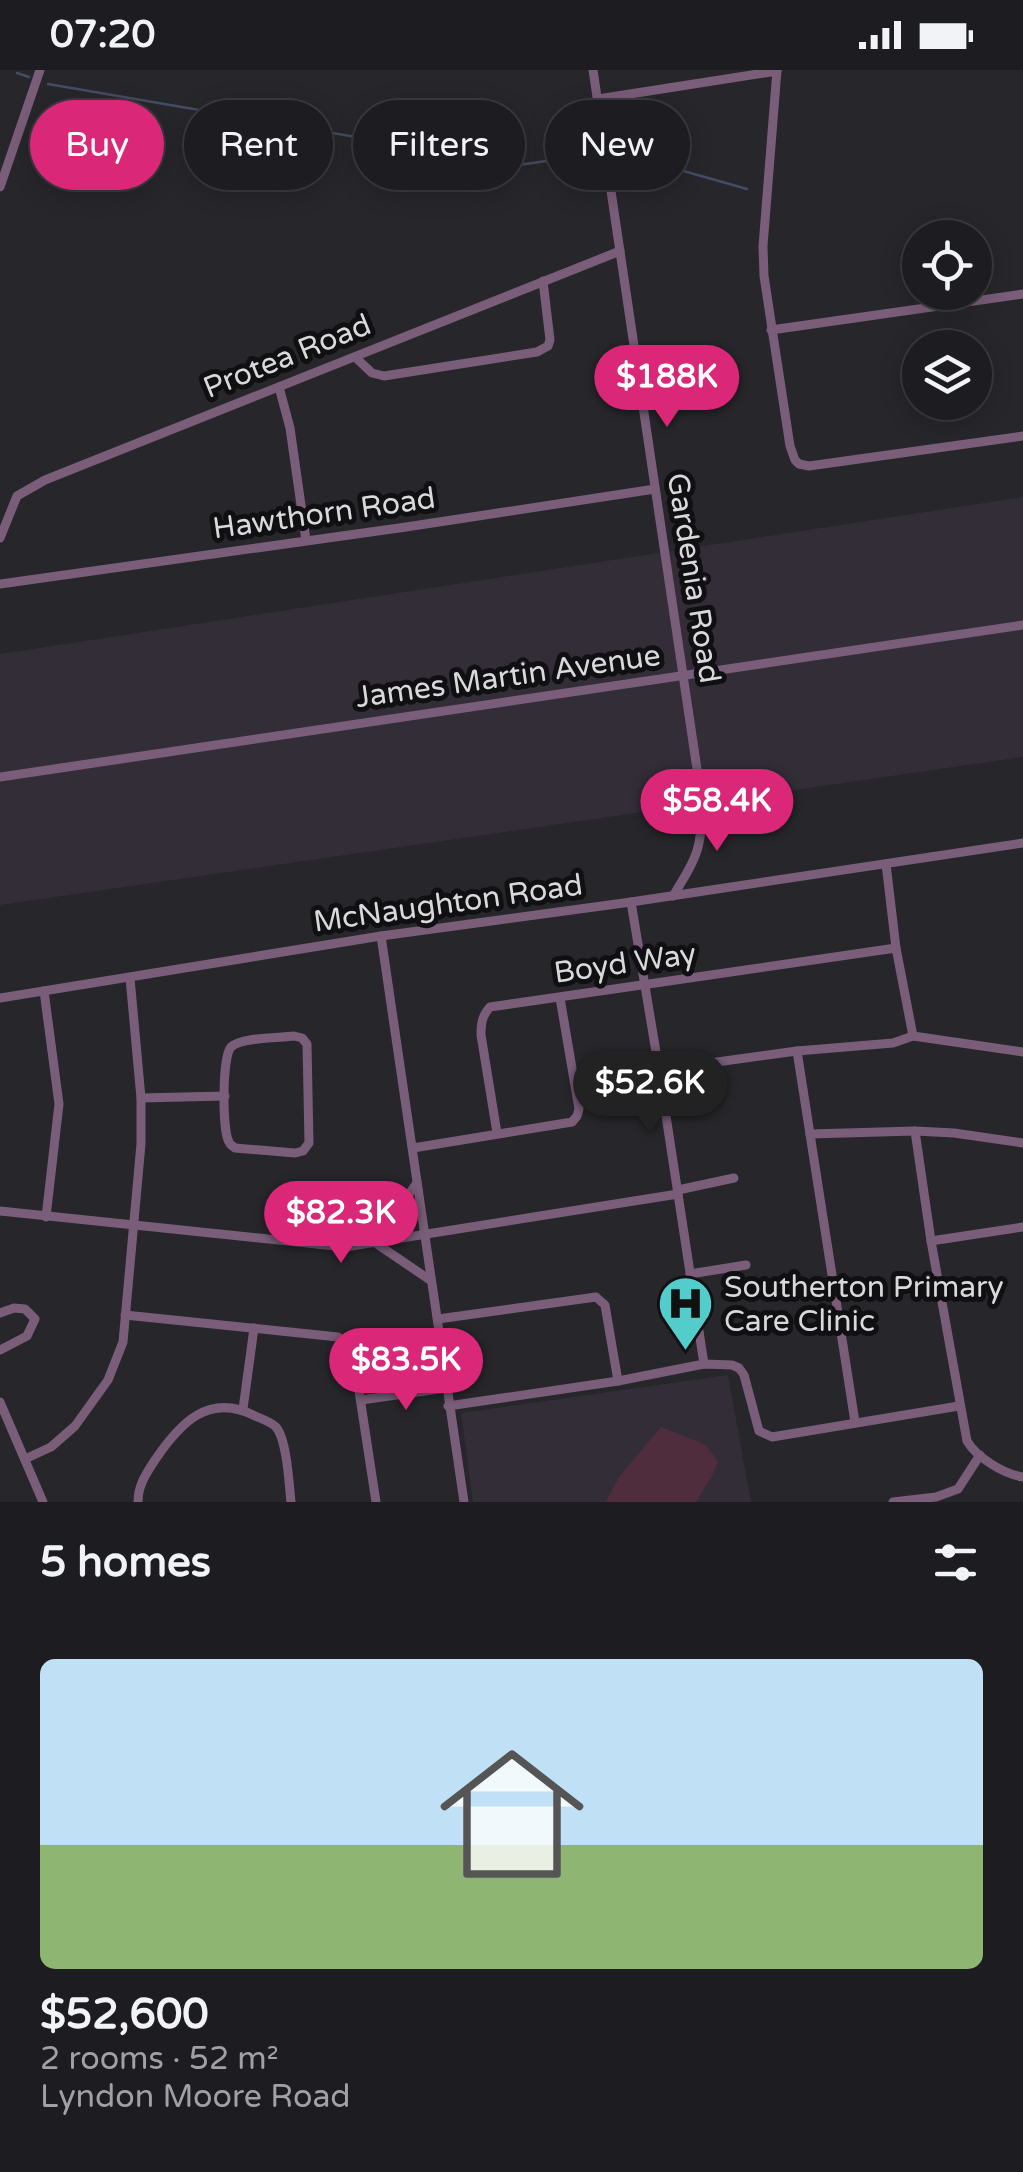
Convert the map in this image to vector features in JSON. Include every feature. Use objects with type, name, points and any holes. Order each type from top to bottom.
[{"type":"street","points":[[0,187],[40,70]]},
{"type":"street","name":"Gardenia Road","points":[[593,70],[701,796],[700,845],[673,896]]},
{"type":"street","points":[[598,99],[777,70],[763,246],[790,446],[800,464],[809,466],[1023,436]]},
{"type":"street","name":"Protea Road","points":[[0,538],[14,500],[25,490],[620,251]]},
{"type":"street","points":[[355,357],[372,373],[384,376],[537,352],[548,346],[551,333],[543,281]]},
{"type":"street","points":[[772,330],[1023,294]]},
{"type":"street","points":[[279,387],[290,428],[306,540]]},
{"type":"street","name":"Hawthorn Road","points":[[0,584],[655,488]]},
{"type":"street","name":"James Martin Avenue","points":[[0,777],[1023,625]]},
{"type":"street","name":"McNaughton Road","points":[[0,998],[381,936],[1023,844]]},
{"type":"street","points":[[886,864],[896,948],[913,1036]]},
{"type":"street","points":[[630,902],[704,1364]]},
{"type":"street","points":[[381,936],[464,1502]]},
{"type":"street","name":"Boyd Way","points":[[497,1134],[481,1023],[490,1008],[896,948]]},
{"type":"street","points":[[25,1459],[60,1440],[74,1426],[108,1380],[123,1342],[141,1144],[130,978]]},
{"type":"street","points":[[44,990],[59,1104],[46,1217]]},
{"type":"street","points":[[413,1148],[572,1122],[578,1109],[560,998]]},
{"type":"street","points":[[294,1036],[307,1044],[310,1131],[309,1143],[303,1151],[235,1148],[227,1136],[224,1096],[226,1057],[234,1044],[294,1036]]},
{"type":"street","points":[[659,1070],[798,1050],[894,1044],[913,1036],[1023,1052]]},
{"type":"street","points":[[798,1050],[855,1422]]},
{"type":"street","points":[[140,1098],[224,1096]]},
{"type":"street","points":[[810,1134],[915,1131],[1023,1144]]},
{"type":"street","points":[[915,1131],[959,1406],[969,1446],[1005,1472],[1023,1476]]},
{"type":"street","points":[[0,1210],[345,1247],[678,1192],[734,1178]]},
{"type":"street","points":[[374,1242],[418,1183]]},
{"type":"street","points":[[931,1241],[1023,1227]]},
{"type":"street","points":[[374,1242],[430,1280]]},
{"type":"street","points":[[690,1274],[746,1265]]},
{"type":"street","points":[[438,1318],[596,1297],[605,1305],[618,1381]]},
{"type":"street","points":[[0,1313],[25,1309],[35,1320],[27,1336],[0,1350]]},
{"type":"street","points":[[125,1315],[338,1338],[347,1344],[353,1352],[376,1502]]},
{"type":"street","points":[[242,1409],[254,1328]]},
{"type":"street","points":[[448,1406],[704,1364],[739,1368],[759,1431],[764,1435],[959,1406]]},
{"type":"street","points":[[361,1400],[446,1388]]},
{"type":"street","points":[[0,1402],[44,1502]]},
{"type":"street","points":[[138,1502],[145,1476],[185,1422],[204,1410],[242,1409],[278,1429],[292,1502]]},
{"type":"street","points":[[894,1502],[937,1499],[958,1489],[980,1454]]},
{"type":"shaded area","points":[[1023,497],[1023,757],[0,905],[0,654]]},
{"type":"shaded area","points":[[728,1375],[751,1502],[473,1502],[461,1413]]},
{"type":"shaded area","points":[[661,1427],[706,1445],[718,1462],[696,1502],[606,1502],[619,1477]]},
{"type":"waterway","points":[[17,73],[29,77]]},
{"type":"waterway","points":[[48,84],[519,165],[545,161]]},
{"type":"waterway","points":[[690,173],[747,189]]},
{"type":"place","name":"Southerton Primary Care Clinic","points":[[685,1353]]}]
